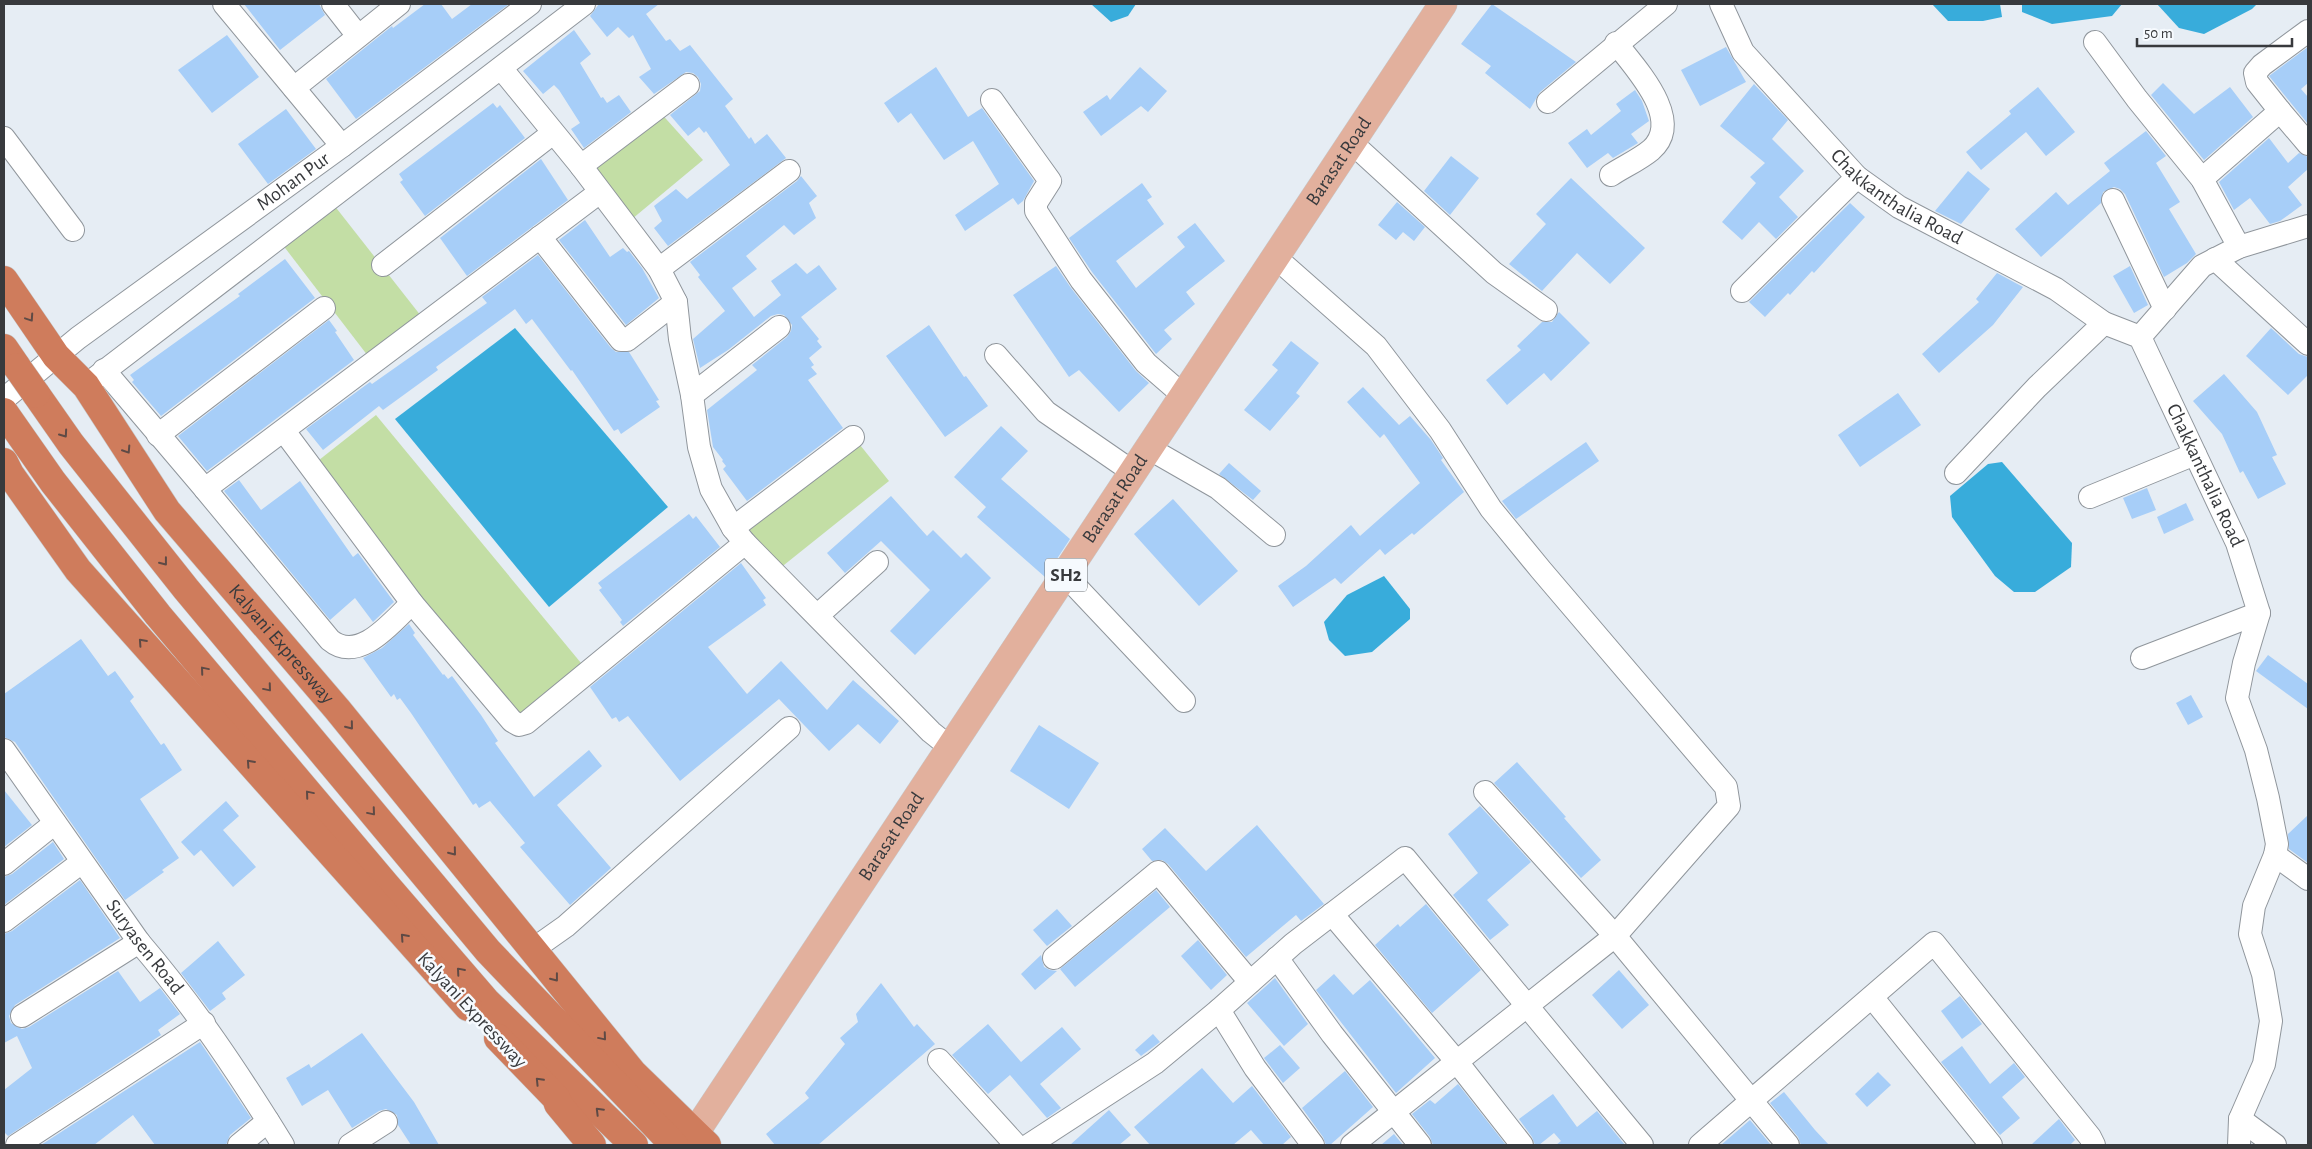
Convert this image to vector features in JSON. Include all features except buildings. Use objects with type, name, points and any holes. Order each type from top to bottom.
[{"type":"highway","name":"Kalyani Expressway","points":[[4,280],[56,356],[95,378],[167,511],[337,709],[686,1141]]},
{"type":"highway","points":[[10,357],[71,444],[186,589],[488,951],[686,1141]]},
{"type":"highway","points":[[5,410],[53,482],[158,615],[386,885],[486,1000],[634,1145]]},
{"type":"highway","name":"Kalyani Expressway","points":[[4,462],[10,474],[78,570],[453,991],[556,1098],[558,1104],[592,1145]]},
{"type":"main road","name":"Barasat Road","points":[[686,1141],[951,748],[1443,4]]},
{"type":"street","points":[[224,4],[342,146]]},
{"type":"street","points":[[333,4],[358,36]]},
{"type":"street","points":[[294,88],[399,4]]},
{"type":"street","name":"Mohan Pur","points":[[5,410],[56,356],[342,146],[530,4]]},
{"type":"street","points":[[412,603],[367,642],[345,648],[337,646],[158,435],[95,378],[584,4]]},
{"type":"street","points":[[1548,102],[1616,43],[1666,4]]},
{"type":"street","name":"Chakkanthalia Road","points":[[1721,4],[1743,52],[1857,177],[1899,207],[2056,289],[2104,323],[2140,336],[2237,543],[2259,613]]},
{"type":"street","points":[[2308,31],[2262,65],[2255,73],[2257,82],[2308,144]]},
{"type":"street","points":[[2095,42],[2137,99],[2202,179],[2239,247]]},
{"type":"street","points":[[1611,175],[1651,150],[1662,137],[1663,118],[1651,90],[1616,43]]},
{"type":"street","points":[[502,68],[581,166],[660,269],[676,302],[680,339],[692,395],[699,446],[711,489],[739,536],[931,732],[951,748]]},
{"type":"street","points":[[581,166],[688,85]]},
{"type":"street","points":[[992,100],[1050,181],[1036,203],[1036,211],[1081,280],[1146,364],[1184,396]]},
{"type":"street","points":[[2202,179],[2280,111]]},
{"type":"street","points":[[383,265],[553,133]]},
{"type":"street","points":[[4,138],[73,230]]},
{"type":"street","points":[[1352,144],[1494,272],[1546,310]]},
{"type":"street","points":[[660,269],[789,170]]},
{"type":"street","points":[[1742,291],[1857,177]]},
{"type":"street","points":[[205,489],[600,192]]},
{"type":"street","points":[[2113,200],[2164,309]]},
{"type":"street","points":[[2140,336],[2202,266],[2239,247],[2308,226]]},
{"type":"street","points":[[540,237],[621,340],[627,340],[676,302]]},
{"type":"street","points":[[1275,257],[1376,346],[1440,430],[1491,509],[1726,787],[1729,806],[1616,936],[1352,1145]]},
{"type":"street","points":[[2215,260],[2308,344]]},
{"type":"street","points":[[158,435],[324,308]]},
{"type":"street","points":[[1956,473],[2037,387],[2104,323]]},
{"type":"street","points":[[692,395],[780,327]]},
{"type":"street","points":[[996,355],[1046,412],[1134,472]]},
{"type":"street","points":[[284,431],[412,603],[512,721],[519,725],[526,723],[853,437]]},
{"type":"street","points":[[1150,449],[1218,488],[1274,535]]},
{"type":"street","points":[[2090,497],[2196,454]]},
{"type":"street","points":[[818,616],[877,562]]},
{"type":"street","points":[[1066,575],[1184,701]]},
{"type":"street","points":[[2142,658],[2259,613]]},
{"type":"street","points":[[2239,1145],[2240,1119],[2264,1064],[2271,1021],[2263,974],[2250,934],[2254,906],[2275,855],[2277,844],[2256,750],[2237,698],[2244,663],[2259,613]]},
{"type":"street","points":[[532,950],[566,926],[789,728]]},
{"type":"street","name":"Suryasen Road","points":[[4,750],[139,942],[204,1023],[283,1145]]},
{"type":"street","points":[[1485,792],[1616,936],[1788,1145]]},
{"type":"street","points":[[4,864],[55,823]]},
{"type":"street","points":[[2275,855],[2308,879]]},
{"type":"street","points":[[1029,1145],[1155,1063],[1219,1010],[1277,958],[1405,858],[1642,1145]]},
{"type":"street","points":[[4,921],[82,862]]},
{"type":"street","points":[[1054,958],[1158,872],[1250,982]]},
{"type":"street","points":[[1332,914],[1457,1062],[1522,1145]]},
{"type":"street","points":[[22,1016],[139,942]]},
{"type":"street","points":[[1700,1145],[1934,943],[2090,1137],[2094,1145]]},
{"type":"street","points":[[1277,958],[1420,1145]]},
{"type":"street","points":[[1872,997],[1991,1145]]},
{"type":"street","points":[[1219,1010],[1255,1068],[1313,1145]]},
{"type":"street","points":[[17,1145],[204,1023]]},
{"type":"street","points":[[939,1060],[1016,1145]]},
{"type":"street","points":[[2240,1119],[2275,1145]]},
{"type":"street","points":[[239,1145],[268,1121]]},
{"type":"street","points":[[350,1145],[386,1122]]},
{"type":"street","points":[[4,1137],[12,1145]]},
{"type":"green space","points":[[658,110],[703,160],[632,219],[592,166]]},
{"type":"green space","points":[[330,200],[421,316],[368,356],[279,240]]},
{"type":"green space","points":[[376,415],[581,663],[518,717],[314,464]]},
{"type":"green space","points":[[856,440],[889,481],[779,569],[741,532]]},
{"type":"water","points":[[1091,4],[1136,4],[1128,16],[1111,22]]},
{"type":"water","points":[[1932,4],[2000,4],[2002,17],[1983,21],[1948,21]]},
{"type":"water","points":[[2022,4],[2122,4],[2112,16],[2052,24],[2022,12]]},
{"type":"water","points":[[2157,4],[2257,4],[2252,9],[2204,34],[2179,28]]},
{"type":"water","points":[[515,328],[668,507],[549,607],[395,419]]},
{"type":"water","points":[[2002,462],[2072,543],[2071,567],[2035,592],[2014,592],[1995,576],[1952,517],[1950,496],[1988,464]]},
{"type":"water","points":[[1384,576],[1410,609],[1410,619],[1372,652],[1345,656],[1329,640],[1324,622],[1347,595]]}]
